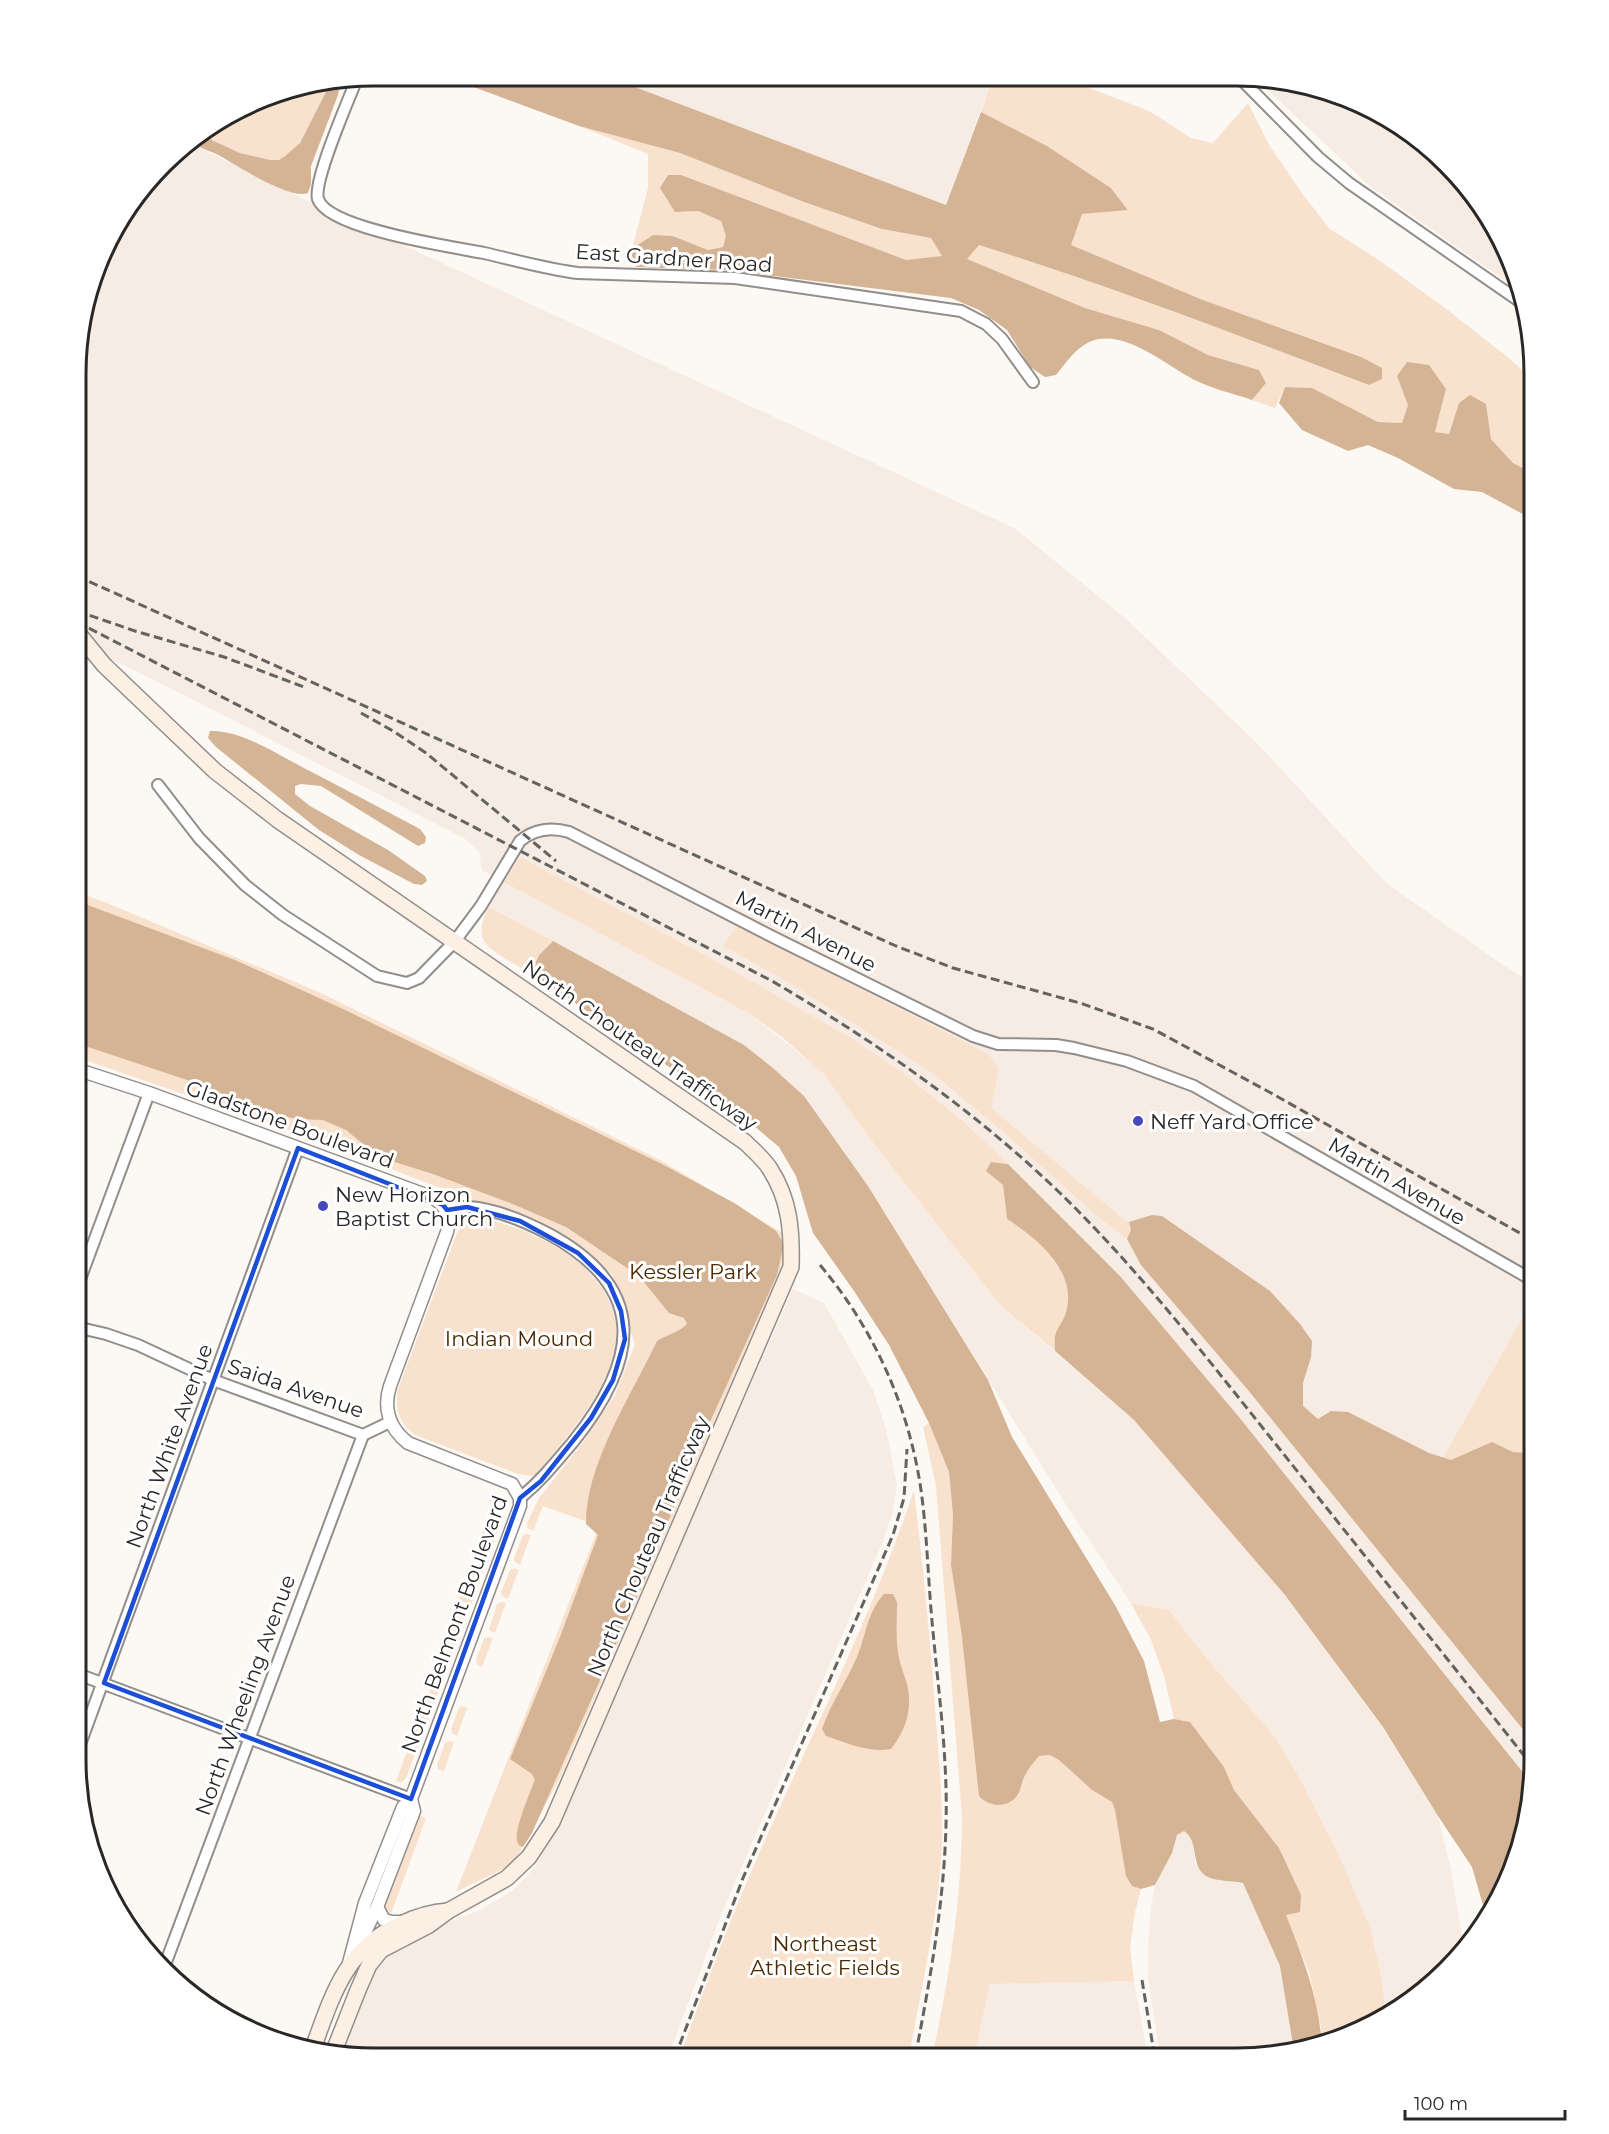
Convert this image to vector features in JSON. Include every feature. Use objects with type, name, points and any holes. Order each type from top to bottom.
[{"type":"main road","name":"North Chouteau Trafficway","points":[[86,643],[104,665],[215,771],[278,820],[745,1142],[769,1167],[784,1195],[792,1229],[791,1267],[552,1822],[530,1857],[507,1878],[448,1911],[429,1925],[381,1950],[369,1965],[336,2046]]},
{"type":"main road","name":"North Chouteau Trafficway","points":[[349,1964],[361,1950],[387,1930],[431,1912],[448,1911]]},
{"type":"main road","name":"North Belmont Boulevard","points":[[315,2043],[336,1988],[349,1964]]},
{"type":"main road","name":"North Belmont Boulevard","points":[[326,2044],[351,1983],[349,1964]]},
{"type":"street","name":"East Gardner Road","points":[[354,86],[323,167],[318,186],[318,197],[324,208],[364,226],[396,237],[485,253],[554,270],[578,273],[735,278],[961,311],[986,324],[1002,339],[1033,382]]},
{"type":"street","points":[[1247,86],[1318,157],[1349,183],[1513,297]]},
{"type":"street","name":"Martin Avenue","points":[[158,785],[199,838],[245,885],[283,915],[377,976],[407,983],[419,978],[455,941],[481,906],[515,847],[525,837],[546,829],[558,829],[569,832],[973,1036],[998,1044],[1056,1045],[1074,1048],[1127,1061],[1194,1086],[1524,1275]]},
{"type":"street","name":"Gladstone Boulevard","points":[[86,1072],[149,1093],[431,1197],[447,1210]]},
{"type":"street","points":[[86,1263],[149,1093]]},
{"type":"street","name":"North White Avenue","points":[[86,1730],[298,1148]]},
{"type":"street","name":"North Belmont Boulevard","points":[[349,1964],[365,1903],[403,1807],[411,1799],[518,1514],[520,1498],[541,1481],[584,1429],[613,1380],[622,1352],[624,1325],[617,1298],[601,1273],[578,1253],[531,1226],[511,1218],[467,1206],[447,1210]]},
{"type":"street","points":[[390,1422],[388,1395],[447,1232],[449,1217],[447,1210]]},
{"type":"street","name":"Saida Avenue","points":[[86,1329],[138,1345],[213,1380],[363,1434],[390,1422],[400,1437],[408,1443],[505,1480],[517,1491],[520,1498]]},
{"type":"street","name":"North Wheeling Avenue","points":[[167,1961],[363,1434]]},
{"type":"street","points":[[86,1676],[411,1799]]},
{"type":"street","name":"North Belmont Boulevard","points":[[349,1964],[377,1907],[414,1811],[411,1799]]},
{"type":"street","points":[[365,1903],[377,1907],[384,1920],[405,1922]]},
{"type":"highlighted area","points":[[298,1148],[443,1205],[447,1210],[467,1207],[520,1221],[578,1253],[609,1283],[621,1311],[625,1339],[613,1380],[591,1418],[541,1481],[520,1498],[411,1799],[104,1683]]},
{"type":"shaded area","points":[[632,86],[990,86],[946,205]]},
{"type":"shaded area","points":[[1265,87],[1310,95],[1346,107],[1396,134],[1426,157],[1452,183],[1475,213],[1494,246],[1509,283],[1371,187]]},
{"type":"shaded area","points":[[197,146],[308,201],[1014,528],[1125,618],[1257,743],[1386,883],[1524,978],[1523,1773],[1239,1417],[1120,1276],[963,1121],[906,1075],[853,1039],[800,1009],[504,882],[750,1014],[824,1073],[874,1144],[1001,1306],[1134,1420],[1285,1595],[1383,1728],[1438,1816],[1451,1869],[1462,1938],[1452,1951],[1426,1977],[1385,2007],[1381,1975],[1336,1849],[1276,1738],[1208,1660],[1169,1610],[1131,1603],[1070,1511],[868,1186],[804,1096],[744,1045],[489,907],[503,882],[482,870],[479,852],[464,838],[86,647],[86,354],[95,299],[107,263],[124,229],[157,183]]},
{"type":"shaded area","points":[[793,1289],[824,1303],[873,1390],[886,1429],[897,1485],[892,1515],[881,1546],[723,1910],[671,2048],[345,2047],[373,1972],[385,1956],[412,1936],[480,1910],[512,1891],[535,1867],[552,1838]]},
{"type":"shaded area","points":[[1184,1830],[1189,1834],[1194,1847],[1195,1864],[1210,1878],[1243,1883],[1280,1966],[1293,2043],[1255,2048],[1158,2048],[1148,1978],[1151,1907],[1155,1885],[1172,1853],[1177,1835]]},
{"type":"shaded area","points":[[1134,1981],[1146,2048],[976,2048],[990,1984]]},
{"type":"green space","points":[[471,86],[632,86],[946,205],[981,112],[1047,146],[1111,188],[1128,210],[1082,214],[1071,245],[1203,300],[1361,357],[1382,368],[1382,379],[1369,385],[1126,294],[979,245],[967,259],[1085,308],[1159,330],[1208,355],[1259,370],[1266,383],[1252,400],[1199,382],[1131,344],[1103,339],[1084,345],[1056,375],[1045,377],[1030,367],[1007,330],[979,310],[951,298],[725,270],[636,267],[630,250],[653,235],[673,236],[708,250],[723,247],[726,236],[721,221],[698,211],[675,212],[660,188],[668,175],[681,175],[906,260],[942,256],[931,238],[882,229],[804,202],[680,153],[579,126]]},
{"type":"green space","points":[[990,86],[1084,86],[1149,111],[1191,138],[1213,143],[1248,103],[1269,145],[1330,229],[1379,260],[1449,311],[1524,372],[1524,469],[1513,463],[1491,439],[1486,404],[1459,403],[1449,434],[1435,432],[1446,390],[1408,405],[1402,423],[1378,422],[1312,388],[1285,387],[1275,408],[1252,400],[1266,383],[1259,370],[1208,355],[1159,330],[1085,308],[966,259],[979,245],[1126,294],[1369,385],[1381,379],[1382,368],[1203,300],[1070,245],[1082,214],[1128,209],[1111,188],[1047,146],[981,112]]},
{"type":"green space","points":[[339,88],[311,166],[311,184],[308,193],[301,194],[279,188],[197,146],[208,138],[240,153],[279,160],[300,143],[327,89]]},
{"type":"green space","points":[[327,89],[300,143],[285,156],[279,160],[270,160],[240,153],[208,138],[263,107],[299,95]]},
{"type":"green space","points":[[579,126],[680,153],[804,202],[882,229],[932,238],[943,257],[906,260],[680,175],[668,175],[675,212],[698,211],[721,221],[726,236],[723,247],[708,250],[673,236],[653,235],[632,249],[648,188],[648,154]]},
{"type":"green space","points":[[1407,362],[1429,365],[1446,389],[1435,432],[1449,434],[1459,403],[1470,395],[1486,404],[1491,439],[1513,463],[1524,469],[1524,515],[1482,492],[1454,489],[1398,458],[1368,445],[1348,451],[1302,430],[1279,403],[1285,387],[1312,388],[1378,422],[1402,423],[1408,405],[1397,376]]},
{"type":"green space","points":[[210,731],[234,734],[258,743],[420,829],[426,837],[425,843],[418,846],[321,786],[301,784],[295,786],[295,794],[310,806],[388,850],[425,876],[427,881],[422,885],[414,884],[359,855],[319,830],[216,747],[208,738]]},
{"type":"green space","points":[[520,857],[716,961],[853,1039],[906,1075],[963,1121],[1008,1164],[992,1162],[1003,1185],[1007,1219],[1042,1246],[1052,1257],[1066,1283],[1068,1297],[1066,1312],[1056,1333],[1055,1351],[1001,1306],[874,1144],[824,1074],[783,1038],[750,1014],[504,882]]},
{"type":"green space","name":"Kessler Park","points":[[86,895],[321,993],[662,1161],[784,1234],[786,1256],[560,1778],[513,1864],[456,1892],[599,1526],[543,1506],[533,1531],[528,1528],[527,1523],[539,1498],[581,1445],[615,1395],[635,1344],[612,1274],[548,1230],[314,1139],[86,1060]]},
{"type":"green space","name":"Kessler Park","points":[[86,904],[235,960],[341,1008],[664,1165],[736,1204],[776,1231],[784,1244],[777,1275],[698,1448],[642,1586],[532,1833],[523,1847],[517,1841],[518,1829],[535,1780],[532,1774],[510,1759],[560,1637],[598,1535],[586,1524],[593,1478],[612,1430],[657,1341],[687,1324],[684,1318],[669,1313],[639,1276],[566,1227],[433,1174],[385,1159],[346,1130],[323,1120],[296,1119],[255,1109],[205,1086],[86,1046]]},
{"type":"green space","points":[[489,907],[553,941],[539,955],[531,973],[502,957],[484,941],[483,921]]},
{"type":"green space","points":[[737,926],[988,1054],[999,1068],[991,1108],[1129,1222],[1131,1230],[1127,1239],[1091,1211],[1007,1135],[931,1072],[781,978],[723,946]]},
{"type":"green space","points":[[553,941],[744,1045],[804,1096],[868,1186],[988,1380],[1012,1437],[1115,1605],[1144,1661],[1160,1722],[1174,1719],[1190,1722],[1224,1767],[1234,1790],[1279,1848],[1301,1895],[1300,1912],[1286,1915],[1314,1995],[1321,2035],[1293,2043],[1280,1966],[1243,1883],[1213,1879],[1203,1874],[1199,1868],[1192,1842],[1184,1831],[1177,1835],[1172,1853],[1155,1885],[1141,1889],[1132,1886],[1126,1876],[1112,1802],[1092,1790],[1059,1760],[1050,1755],[1039,1756],[1026,1773],[1012,1801],[997,1805],[979,1796],[962,1637],[951,1565],[953,1515],[949,1472],[929,1423],[889,1345],[813,1233],[796,1176],[779,1147],[747,1120],[531,973],[539,955]]},
{"type":"green space","points":[[991,1162],[1008,1164],[1120,1276],[1239,1417],[1523,1773],[1514,1835],[1502,1871],[1484,1907],[1472,1867],[1383,1727],[1285,1595],[1134,1420],[1055,1351],[1056,1333],[1066,1312],[1068,1297],[1066,1283],[1052,1257],[1042,1246],[1007,1219],[1003,1185],[986,1171]]},
{"type":"green space","points":[[1152,1215],[1162,1216],[1270,1291],[1312,1341],[1311,1357],[1303,1383],[1303,1406],[1318,1419],[1331,1411],[1348,1412],[1429,1453],[1451,1460],[1492,1442],[1513,1452],[1524,1453],[1524,1731],[1248,1390],[1141,1265],[1127,1239],[1131,1230],[1129,1222]]},
{"type":"green space","name":"Indian Mound","points":[[480,1218],[530,1234],[555,1247],[578,1263],[597,1282],[611,1304],[616,1329],[613,1357],[600,1389],[539,1473],[532,1476],[518,1474],[415,1435],[405,1426],[397,1409],[398,1389],[457,1233],[466,1221]]},
{"type":"green space","points":[[1524,1315],[1524,1453],[1513,1452],[1492,1442],[1451,1460],[1443,1458]]},
{"type":"green space","points":[[929,1423],[949,1472],[953,1515],[951,1565],[962,1637],[1017,1796],[1028,1767],[1039,1756],[1050,1755],[1059,1760],[1092,1790],[1112,1802],[1132,1886],[1141,1889],[1130,1948],[1134,1981],[990,1984],[976,2048],[934,2048],[957,1908],[962,1817],[936,1486],[923,1427]]},
{"type":"green space","name":"Northeast Athletic Fields","points":[[914,1490],[932,1663],[942,1843],[933,1924],[911,2048],[683,2048],[745,1885],[864,1619],[899,1534]]},
{"type":"green space","points":[[493,1492],[499,1510],[499,1519],[496,1538],[485,1565],[472,1560],[491,1510],[490,1499]]},
{"type":"green space","points":[[523,1535],[531,1535],[520,1565],[515,1562],[514,1558]]},
{"type":"green space","points":[[472,1562],[485,1567],[478,1584],[466,1579]]},
{"type":"green space","points":[[514,1568],[519,1570],[508,1599],[502,1596],[501,1592],[510,1570]]},
{"type":"green space","points":[[465,1581],[478,1585],[471,1605],[458,1600]]},
{"type":"green space","points":[[884,1594],[893,1594],[897,1602],[897,1647],[909,1693],[909,1710],[901,1734],[891,1749],[874,1750],[826,1736],[822,1729],[857,1657],[874,1608]]},
{"type":"green space","points":[[506,1603],[495,1633],[489,1630],[497,1604]]},
{"type":"green space","points":[[1131,1603],[1169,1610],[1208,1660],[1276,1738],[1336,1849],[1369,1925],[1381,1975],[1385,2007],[1346,2027],[1321,2035],[1309,1972],[1285,1915],[1279,1848],[1234,1790],[1224,1767],[1190,1722],[1174,1719],[1164,1676],[1151,1640]]},
{"type":"green space","points":[[462,1604],[470,1607],[406,1778],[401,1783],[396,1781]]},
{"type":"green space","points":[[484,1638],[493,1638],[482,1667],[476,1661]]},
{"type":"green space","points":[[462,1706],[467,1708],[457,1736],[452,1733],[451,1729],[459,1708]]},
{"type":"green space","points":[[454,1742],[444,1771],[438,1769],[437,1765],[445,1743]]},
{"type":"green space","points":[[419,1815],[426,1818],[391,1914],[387,1918],[382,1913]]},
{"type":"railway","points":[[86,580],[896,946],[953,968],[1080,1003],[1153,1029],[1524,1235]]},
{"type":"railway","points":[[86,614],[224,657],[304,687]]},
{"type":"railway","points":[[86,627],[772,981],[849,1028],[959,1106],[1028,1163],[1061,1194],[1145,1283],[1524,1756]]},
{"type":"railway","points":[[361,713],[426,753],[556,861]]},
{"type":"railway","points":[[820,1265],[857,1315],[886,1370],[908,1429],[923,1506],[944,1748],[946,1825],[939,1913],[917,2048]]},
{"type":"railway","points":[[678,2048],[743,1878],[893,1535],[904,1498],[907,1449]]},
{"type":"railway","points":[[1142,1980],[1153,2048]]},
{"type":"place","name":"Neff Yard Office","points":[[1138,1121]]},
{"type":"place","name":"New Horizon Baptist Church","points":[[323,1206]]}]
